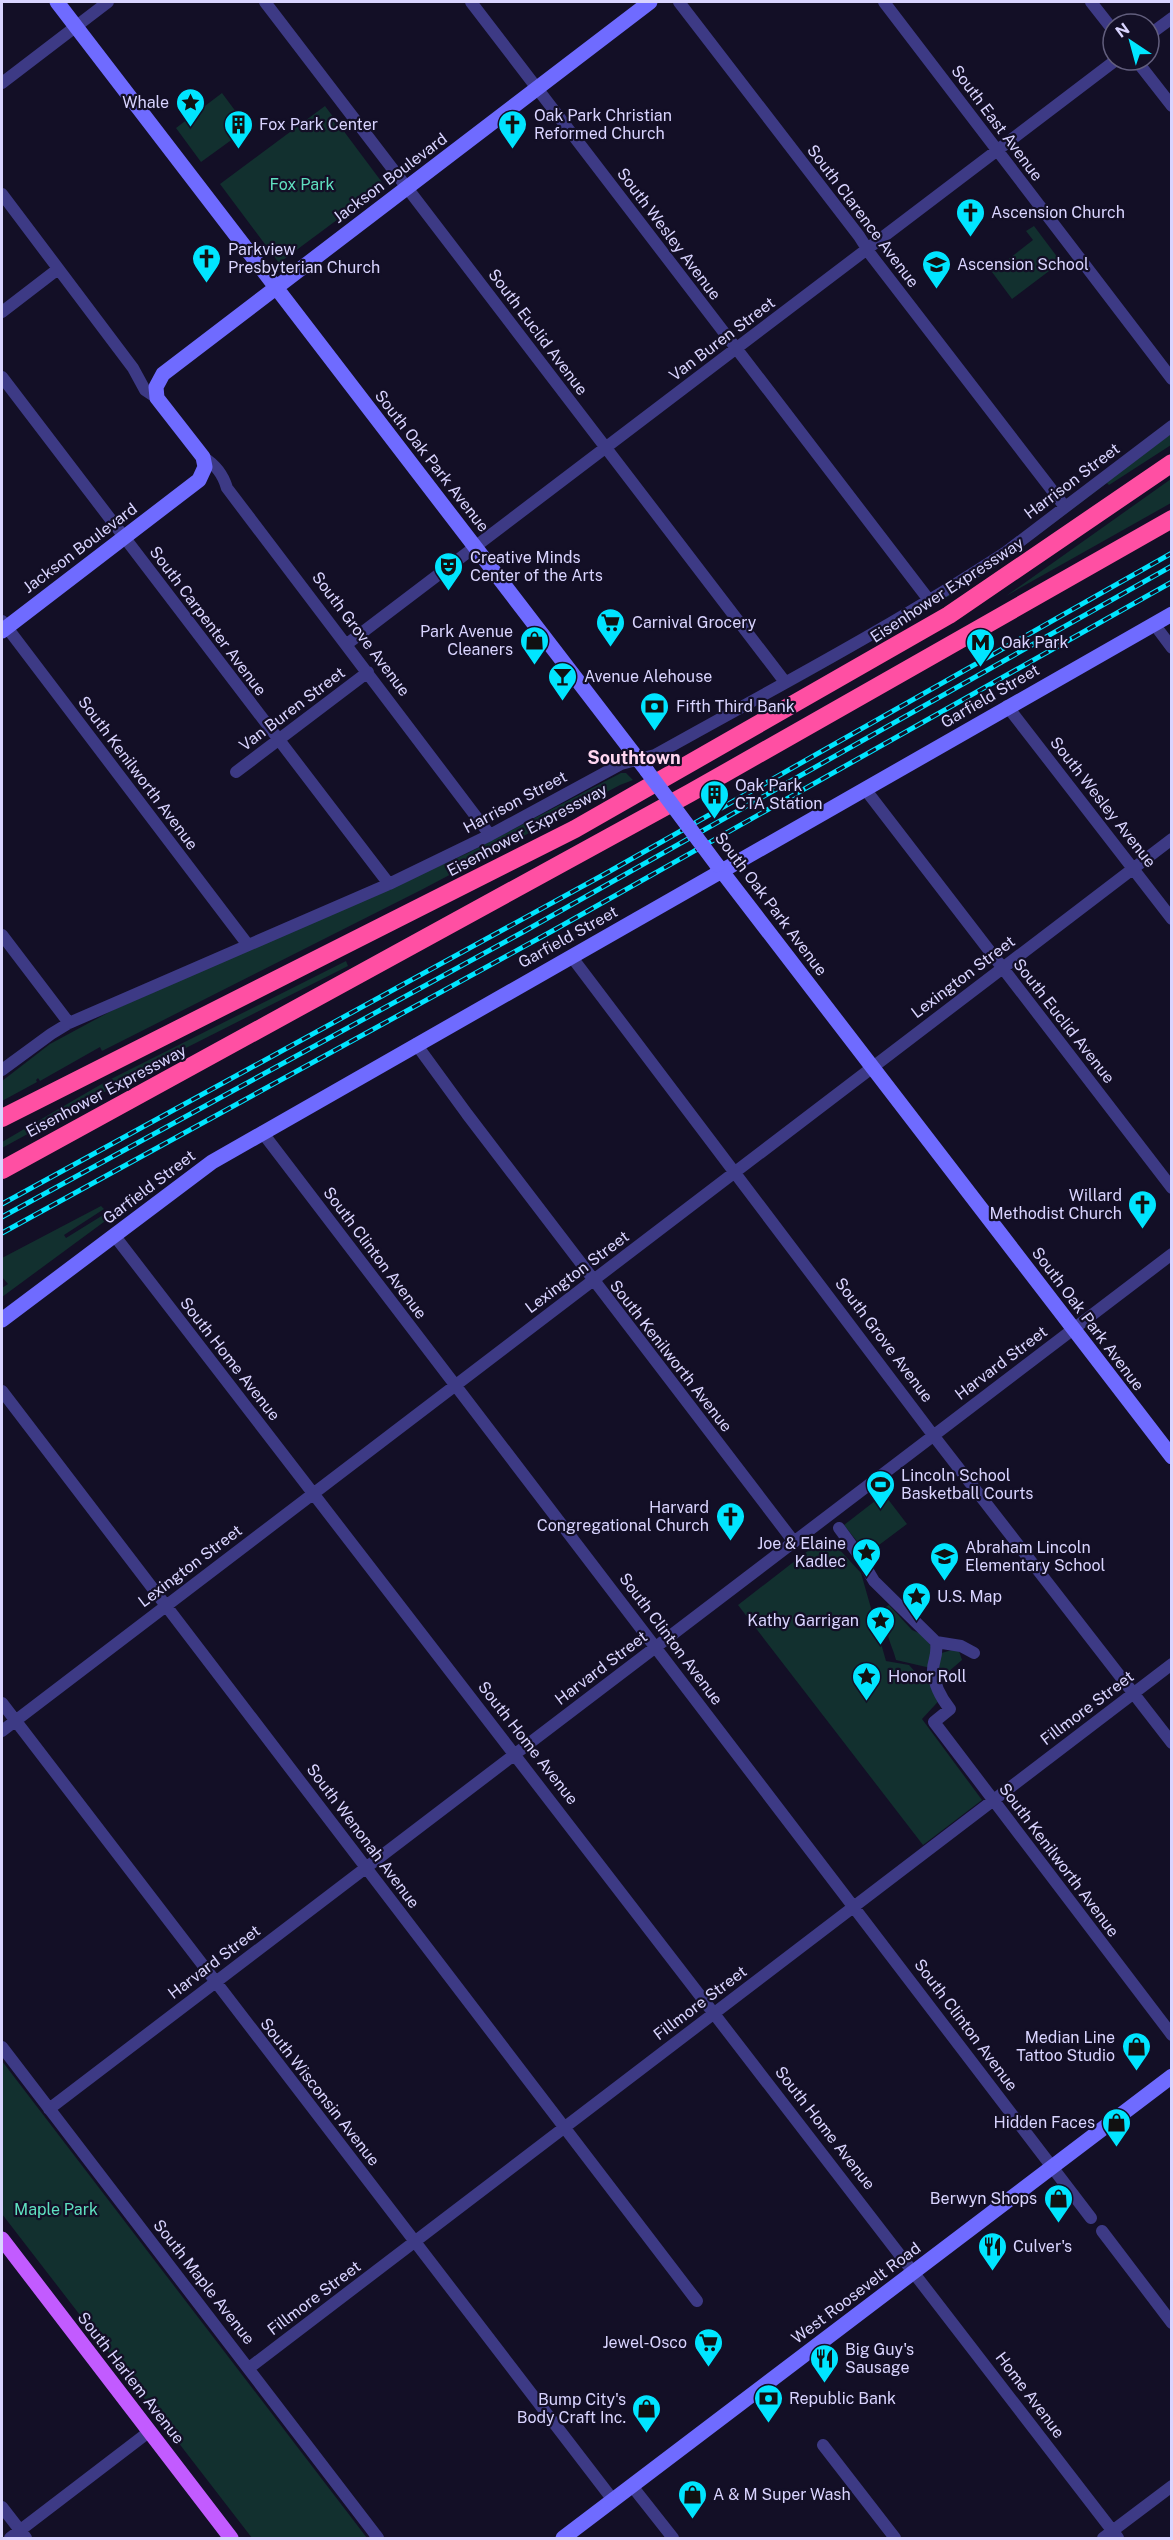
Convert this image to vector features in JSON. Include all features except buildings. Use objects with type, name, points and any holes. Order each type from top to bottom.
[{"type":"highway","name":"Eisenhower Expressway","points":[[6,1117],[575,829],[949,615],[1172,463]]},
{"type":"highway","name":"Eisenhower Expressway","points":[[2,1170],[690,793],[1172,519]]},
{"type":"main road","name":"South Harlem Avenue","points":[[2,2239],[231,2538]]},
{"type":"street","name":"South Oak Park Avenue","points":[[57,2],[1172,1458]]},
{"type":"street","points":[[2,82],[108,2]]},
{"type":"street","name":"South Euclid Avenue","points":[[265,2],[785,682]]},
{"type":"street","name":"South Wesley Avenue","points":[[471,2],[929,600]]},
{"type":"street","name":"Jackson Boulevard","points":[[157,392],[168,368],[650,2]]},
{"type":"street","name":"South Clarence Avenue","points":[[679,2],[1065,507]]},
{"type":"street","name":"South East Avenue","points":[[884,2],[1172,379]]},
{"type":"street","points":[[1091,2],[1101,15]]},
{"type":"street","name":"Van Buren Street","points":[[347,645],[1101,71]]},
{"type":"street","points":[[1145,72],[1172,106]]},
{"type":"street","name":"South Grove Avenue","points":[[2,194],[133,368],[145,390],[157,392],[204,462],[214,464],[224,478],[227,488],[490,835]]},
{"type":"street","points":[[2,312],[58,269]]},
{"type":"street","name":"South Carpenter Avenue","points":[[2,377],[389,884]]},
{"type":"street","name":"Harrison Street","points":[[2,1070],[69,1023],[389,884],[490,835],[621,764],[642,765],[655,755],[929,600],[1006,552],[1172,426]]},
{"type":"street","name":"Jackson Boulevard","points":[[3,626],[199,480],[204,462]]},
{"type":"street","name":"Garfield Street","points":[[2,1320],[212,1162],[572,956],[720,868],[866,789],[1007,706],[1172,614]]},
{"type":"street","points":[[1154,624],[1172,648]]},
{"type":"street","name":"South Kenilworth Avenue","points":[[3,626],[248,945]]},
{"type":"street","name":"Van Buren Street","points":[[236,772],[368,672]]},
{"type":"street","name":"South Wesley Avenue","points":[[1007,706],[1172,919]]},
{"type":"street","name":"South Euclid Avenue","points":[[866,789],[1172,1188]]},
{"type":"street","name":"Lexington Street","points":[[2,1731],[1172,839]]},
{"type":"street","points":[[2,935],[69,1023]]},
{"type":"street","name":"South Grove Avenue","points":[[572,956],[933,1435],[1172,1743]]},
{"type":"street","name":"South Kenilworth Avenue","points":[[416,1044],[794,1542]]},
{"type":"street","name":"South Clinton Avenue","points":[[262,1132],[1092,2218]]},
{"type":"street","name":"South Home Avenue","points":[[114,1235],[915,2271]]},
{"type":"street","name":"Harvard Street","points":[[49,2109],[1172,1254]]},
{"type":"street","name":"South Wenonah Avenue","points":[[2,1391],[697,2301]]},
{"type":"street","points":[[839,1527],[874,1581],[936,1642],[961,1646],[974,1653]]},
{"type":"street","name":"South Kenilworth Avenue","points":[[936,1642],[938,1654],[933,1668],[939,1696],[950,1709],[934,1722],[1172,2035]]},
{"type":"street","name":"Fillmore Street","points":[[249,2368],[1172,1664]]},
{"type":"street","name":"South Wisconsin Avenue","points":[[2,1703],[613,2500]]},
{"type":"street","name":"South Maple Avenue","points":[[2,2047],[378,2538]]},
{"type":"street","name":"West Roosevelt Road","points":[[563,2538],[1172,2076]]},
{"type":"street","points":[[1102,2231],[1172,2323]]},
{"type":"street","name":"Home Avenue","points":[[915,2271],[1111,2536]]},
{"type":"street","points":[[2,2507],[19,2536],[150,2431]]},
{"type":"street","points":[[823,2445],[895,2538]]},
{"type":"street","points":[[632,2486],[673,2538]]},
{"type":"street","points":[[1111,2536],[1172,2486]]},
{"type":"green space","points":[[222,93],[248,128],[201,162],[176,128]]},
{"type":"green space","name":"Fox Park","points":[[325,106],[384,185],[279,263],[220,184]]},
{"type":"green space","points":[[1034,226],[1061,262],[1012,299],[992,272],[1033,240],[1026,231]]},
{"type":"green space","points":[[1171,431],[1171,445],[1109,485],[1107,483],[994,568],[944,599],[772,698],[935,603]]},
{"type":"green space","points":[[1171,479],[1171,503],[1006,596]]},
{"type":"green space","points":[[621,773],[626,773],[633,780],[102,1051],[100,1047],[40,1081],[38,1078],[37,1082],[2,1101],[2,1081],[50,1044],[113,1010],[468,853]]},
{"type":"green space","points":[[346,961],[348,966],[174,1054],[2,1148],[2,1142],[105,1082]]},
{"type":"green space","points":[[101,1206],[104,1209],[64,1235],[66,1238],[108,1212],[112,1216],[2,1297],[2,1288],[8,1284],[2,1277],[2,1258]]},
{"type":"green space","name":"Lincoln School Basketball Courts","points":[[884,1494],[907,1524],[867,1554],[844,1525]]},
{"type":"green space","points":[[827,1536],[861,1573],[886,1661],[909,1665],[925,1683],[935,1679],[946,1693],[922,1719],[982,1800],[923,1845],[738,1605]]},
{"type":"green space","points":[[889,1605],[912,1630],[921,1634],[938,1654],[952,1650],[959,1651],[962,1660],[948,1672],[896,1660],[889,1638],[884,1608]]},
{"type":"green space","name":"Maple Park","points":[[2,2061],[367,2538],[252,2538],[2,2214]]},
{"type":"railway","points":[[2,1204],[603,875],[1172,553]]},
{"type":"railway","points":[[2,1217],[523,932],[1172,566]]},
{"type":"railway","points":[[2,1233],[554,930],[1172,582]]},
{"type":"place","name":"Whale","points":[[190,128]]},
{"type":"place","name":"Fox Park Center","points":[[238,150]]},
{"type":"place","name":"Oak Park Christian Reformed Church","points":[[513,150]]},
{"type":"place","name":"Ascension Church","points":[[970,238]]},
{"type":"place","name":"Parkview Presbyterian Church","points":[[207,284]]},
{"type":"place","name":"Ascension School","points":[[936,290]]},
{"type":"place","name":"Creative Minds Center of the Arts","points":[[449,592]]},
{"type":"place","name":"Carnival Grocery","points":[[611,648]]},
{"type":"place","name":"Park Avenue Cleaners","points":[[534,666]]},
{"type":"place","name":"Oak Park","points":[[980,668]]},
{"type":"place","name":"Avenue Alehouse","points":[[563,702]]},
{"type":"place","name":"Fifth Third Bank","points":[[655,732]]},
{"type":"place","name":"Oak Park CTA Station","points":[[714,820]]},
{"type":"place","name":"Willard Methodist Church","points":[[1143,1230]]},
{"type":"place","name":"Lincoln School Basketball Courts","points":[[880,1510]]},
{"type":"place","name":"Harvard Congregational Church","points":[[730,1542]]},
{"type":"place","name":"Joe & Elaine Kadlec","points":[[867,1578]]},
{"type":"place","name":"Abraham Lincoln Elementary School","points":[[944,1582]]},
{"type":"place","name":"U.S. Map","points":[[916,1622]]},
{"type":"place","name":"Kathy Garrigan","points":[[880,1646]]},
{"type":"place","name":"Honor Roll","points":[[867,1702]]},
{"type":"place","name":"Median Line Tattoo Studio","points":[[1136,2072]]},
{"type":"place","name":"Hidden Faces","points":[[1116,2148]]},
{"type":"place","name":"Berwyn Shops","points":[[1058,2224]]},
{"type":"place","name":"Culver's","points":[[992,2272]]},
{"type":"place","name":"Jewel-Osco","points":[[708,2368]]},
{"type":"place","name":"Big Guy's Sausage","points":[[824,2384]]},
{"type":"place","name":"Republic Bank","points":[[768,2424]]},
{"type":"place","name":"Bump City's Body Craft Inc.","points":[[647,2434]]},
{"type":"place","name":"A & M Super Wash","points":[[692,2520]]},
{"type":"district","name":"Southtown","points":[[634,757]]}]
